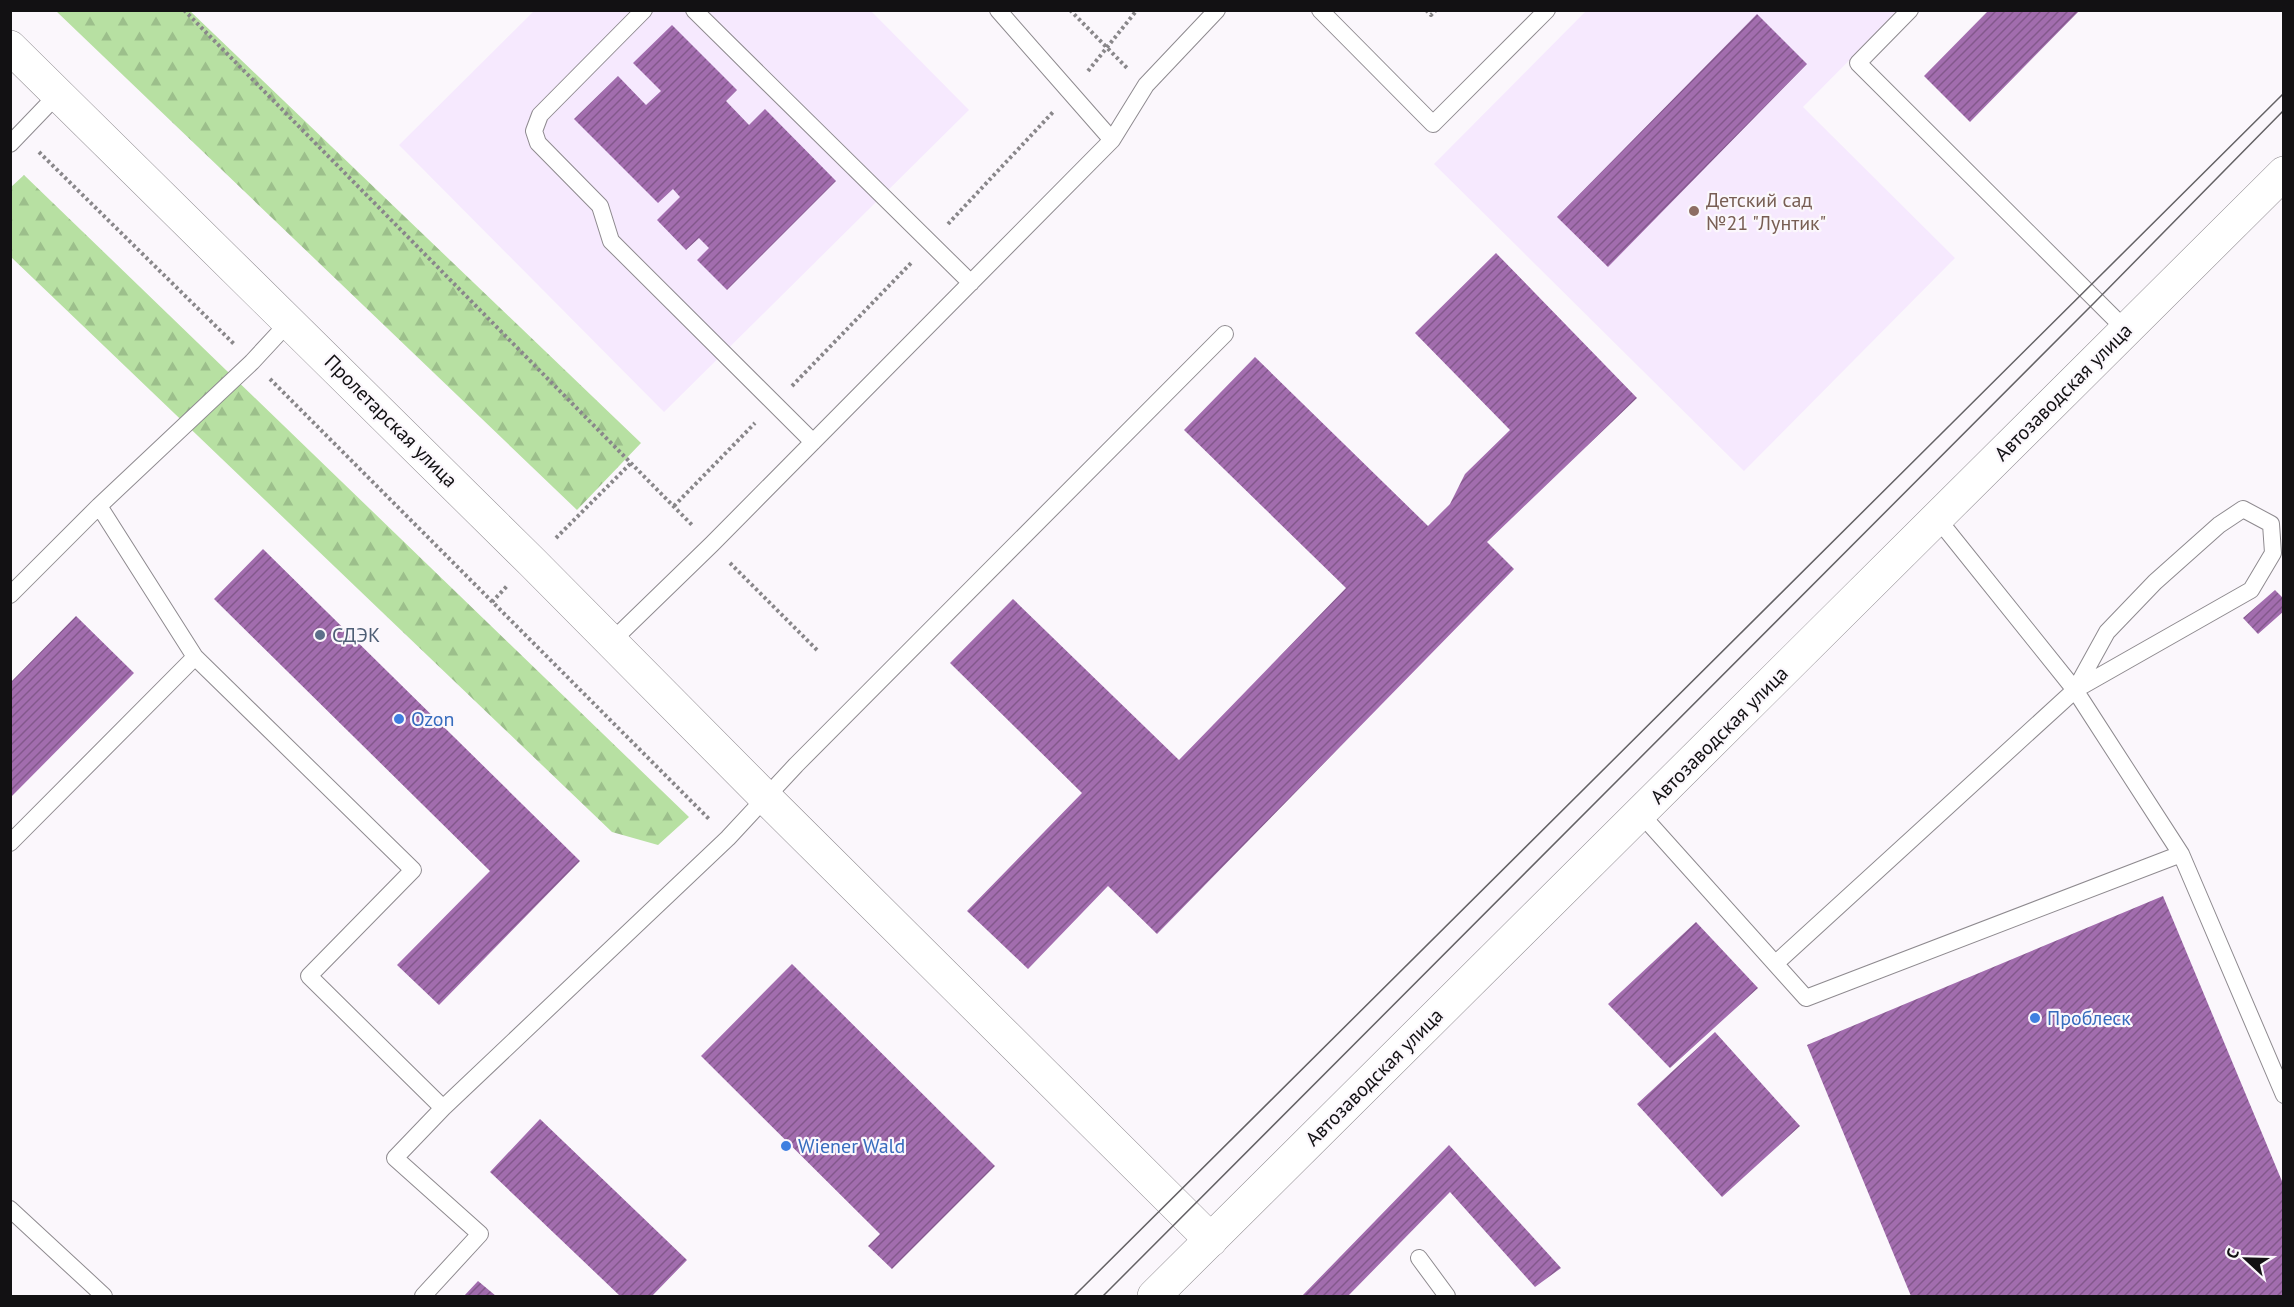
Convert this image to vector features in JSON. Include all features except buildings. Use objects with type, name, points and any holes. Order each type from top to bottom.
[{"type":"street","name":"Пролетарская улица","points":[[10,47],[290,321],[1211,1240]]},
{"type":"street","name":"Автозаводская улица","points":[[1154,1296],[2283,173]]},
{"type":"lane","points":[[644,10],[540,115],[534,131],[538,143],[600,206],[611,241],[813,442]]},
{"type":"lane","points":[[694,10],[971,283]]},
{"type":"lane","points":[[998,10],[1112,140]]},
{"type":"lane","points":[[612,641],[712,544],[1112,140],[1146,85],[1217,10]]},
{"type":"lane","points":[[1320,10],[1433,124],[1547,10]]},
{"type":"lane","points":[[1910,10],[1858,63],[2126,330]]},
{"type":"lane","points":[[15,139],[58,94]]},
{"type":"lane","points":[[10,595],[99,506],[252,362],[290,321]]},
{"type":"lane","points":[[423,1296],[480,1234],[395,1158],[443,1108],[728,838],[767,799],[796,765],[1225,334]]},
{"type":"lane","points":[[99,506],[195,657],[413,870],[309,976],[443,1108]]},
{"type":"lane","points":[[1776,963],[2075,690],[2251,590],[2273,553],[2271,524],[2243,509],[2219,525],[2155,582],[2108,632],[2075,690]]},
{"type":"lane","points":[[1937,518],[2075,690],[2181,854],[2283,1095]]},
{"type":"lane","points":[[10,843],[195,657]]},
{"type":"lane","points":[[1640,813],[1806,998],[2181,854]]},
{"type":"lane","points":[[10,1209],[104,1296]]},
{"type":"lane","points":[[1419,1258],[1447,1296]]},
{"type":"path","points":[[184,10],[817,650]]},
{"type":"path","points":[[1070,10],[1128,68]]},
{"type":"path","points":[[674,506],[930,243],[1071,93],[1137,10]]},
{"type":"path","points":[[1426,10],[1431,15],[1436,10]]},
{"type":"path","points":[[15,139],[252,362],[728,838]]},
{"type":"path","points":[[492,602],[631,463]]},
{"type":"shaded area","points":[[534,11],[871,11],[969,110],[664,412],[399,145]]},
{"type":"shaded area","name":"Детский сад №21 \"Лунтик\"","points":[[1586,11],[1898,11],[1803,107],[1955,258],[1744,471],[1434,164]]},
{"type":"green space","points":[[56,11],[190,11],[641,443],[577,510]]},
{"type":"green space","points":[[24,175],[689,817],[658,845],[612,832],[11,257],[10,188]]},
{"type":"tram line","points":[[1074,1296],[2284,93]]},
{"type":"tram line","points":[[1103,1296],[2284,110]]},
{"type":"place","name":"Детский сад №21 \"Лунтик\"","points":[[1694,211]]},
{"type":"place","name":"СДЭК","points":[[320,635]]},
{"type":"place","name":"Ozon","points":[[399,719]]},
{"type":"place","name":"Проблеск","points":[[2035,1018]]},
{"type":"place","name":"Wiener Wald","points":[[786,1146]]}]
